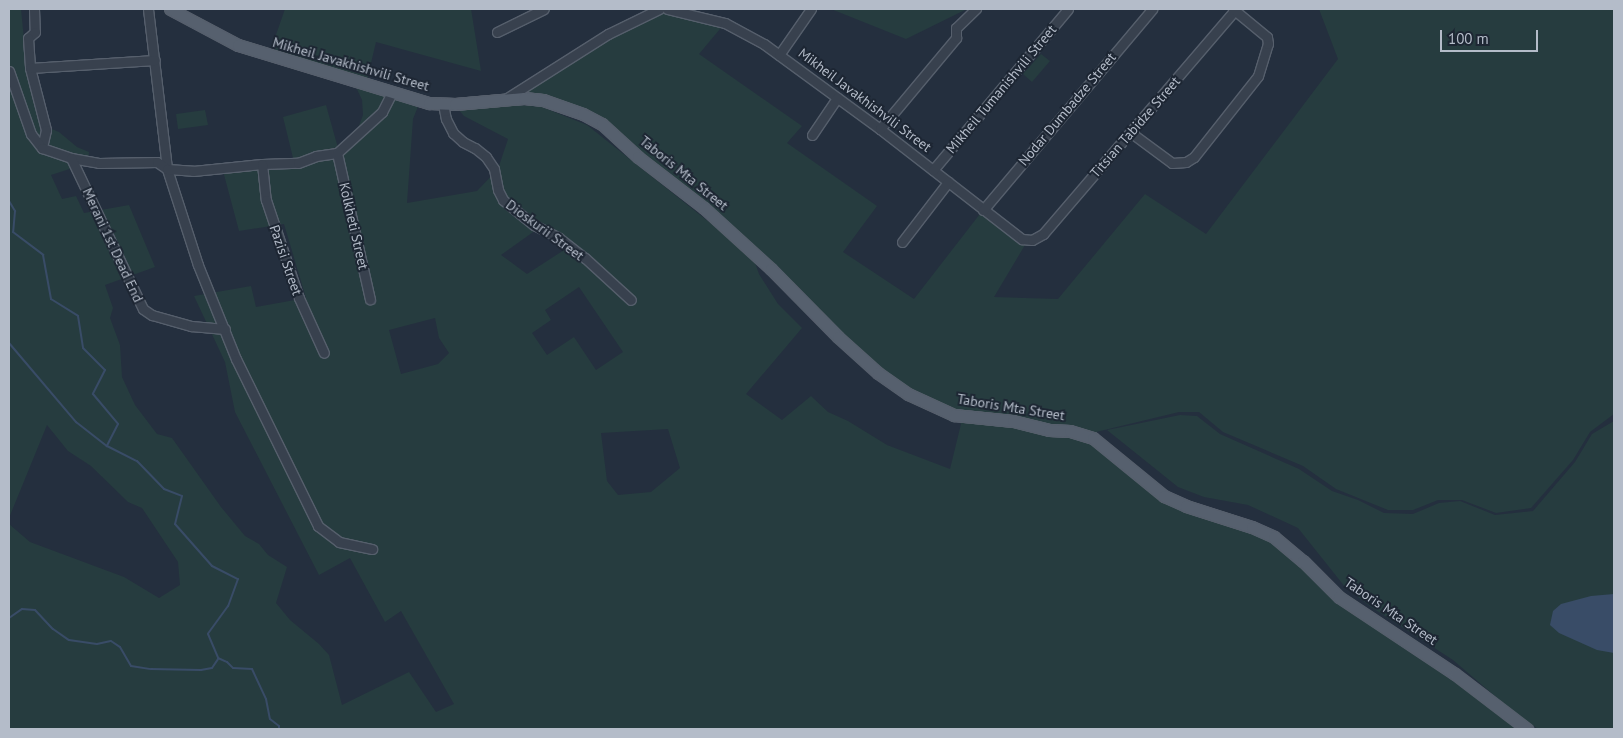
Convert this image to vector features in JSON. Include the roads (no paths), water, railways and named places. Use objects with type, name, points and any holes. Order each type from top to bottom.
[{"type":"main road","name":"Mikheil Javakhishvili Street","points":[[170,9],[238,45],[429,103],[443,104],[507,98]]},
{"type":"main road","name":"Taboris Mta Street","points":[[507,98],[524,98],[559,104],[602,124],[744,243],[838,337],[878,373],[908,394],[954,414],[1013,421],[1049,430],[1070,431],[1093,438],[1164,496],[1186,506],[1252,526],[1274,537],[1303,561],[1339,597],[1456,674],[1527,729]]},
{"type":"street","points":[[34,9],[34,32],[28,38],[30,68],[46,130],[42,148]]},
{"type":"street","points":[[148,9],[167,169],[198,265],[236,359],[318,526],[339,542],[372,549]]},
{"type":"street","points":[[497,32],[544,9]]},
{"type":"street","name":"Mikheil Javakhishvili Street","points":[[507,98],[608,34],[659,9]]},
{"type":"street","name":"Mikheil Javakhishvili Street","points":[[667,9],[725,23],[764,44],[880,129],[1022,239],[1032,240]]},
{"type":"street","points":[[779,55],[811,9]]},
{"type":"street","points":[[880,129],[956,38],[956,28],[976,9]]},
{"type":"street","name":"Mikheil Tumanishvili Street","points":[[933,170],[1068,9]]},
{"type":"street","name":"Nodar Dumbadze Street","points":[[983,210],[1152,9]]},
{"type":"street","points":[[1130,132],[1172,163],[1186,162],[1194,157],[1258,76],[1268,44],[1267,37],[1234,10]]},
{"type":"street","name":"Titsian Tabidze Street","points":[[1032,240],[1043,234],[1234,10]]},
{"type":"street","points":[[30,68],[154,60]]},
{"type":"street","points":[[9,71],[31,134],[42,148],[71,158],[99,163],[157,162],[167,169],[193,171],[262,164],[298,163],[316,156],[337,153],[382,112],[392,92]]},
{"type":"street","points":[[812,135],[837,98]]},
{"type":"street","name":"Dioskurii Street","points":[[443,104],[446,119],[453,133],[486,157],[494,169],[498,190],[503,200],[534,225],[559,238],[585,258],[631,300]]},
{"type":"street","name":"Kolkheti Street","points":[[337,153],[370,298]]},
{"type":"street","name":"Merani 1st Dead End","points":[[71,158],[142,309],[152,315],[191,326],[225,329]]},
{"type":"street","name":"Pazisi Street","points":[[262,164],[266,200],[299,298],[324,353]]},
{"type":"street","points":[[902,242],[948,182]]},
{"type":"water","points":[[1614,594],[1614,653],[1597,650],[1559,633],[1550,625],[1553,611],[1561,604],[1591,596]]},
{"type":"waterway","points":[[9,201],[15,211],[13,232],[43,255],[51,299],[78,316],[83,348],[105,370],[93,394],[118,424],[107,446],[137,461],[164,489],[182,496],[175,524],[212,566],[238,579],[228,606],[208,634],[218,658]]},
{"type":"waterway","points":[[9,343],[76,422],[107,446]]},
{"type":"waterway","points":[[9,618],[22,609],[35,610],[53,629],[69,640],[97,644],[111,641],[120,647],[131,666],[151,669],[201,670],[212,668],[218,659]]},
{"type":"waterway","points":[[218,658],[227,662],[233,668],[252,669],[266,699],[270,719],[279,726],[279,729]]}]
